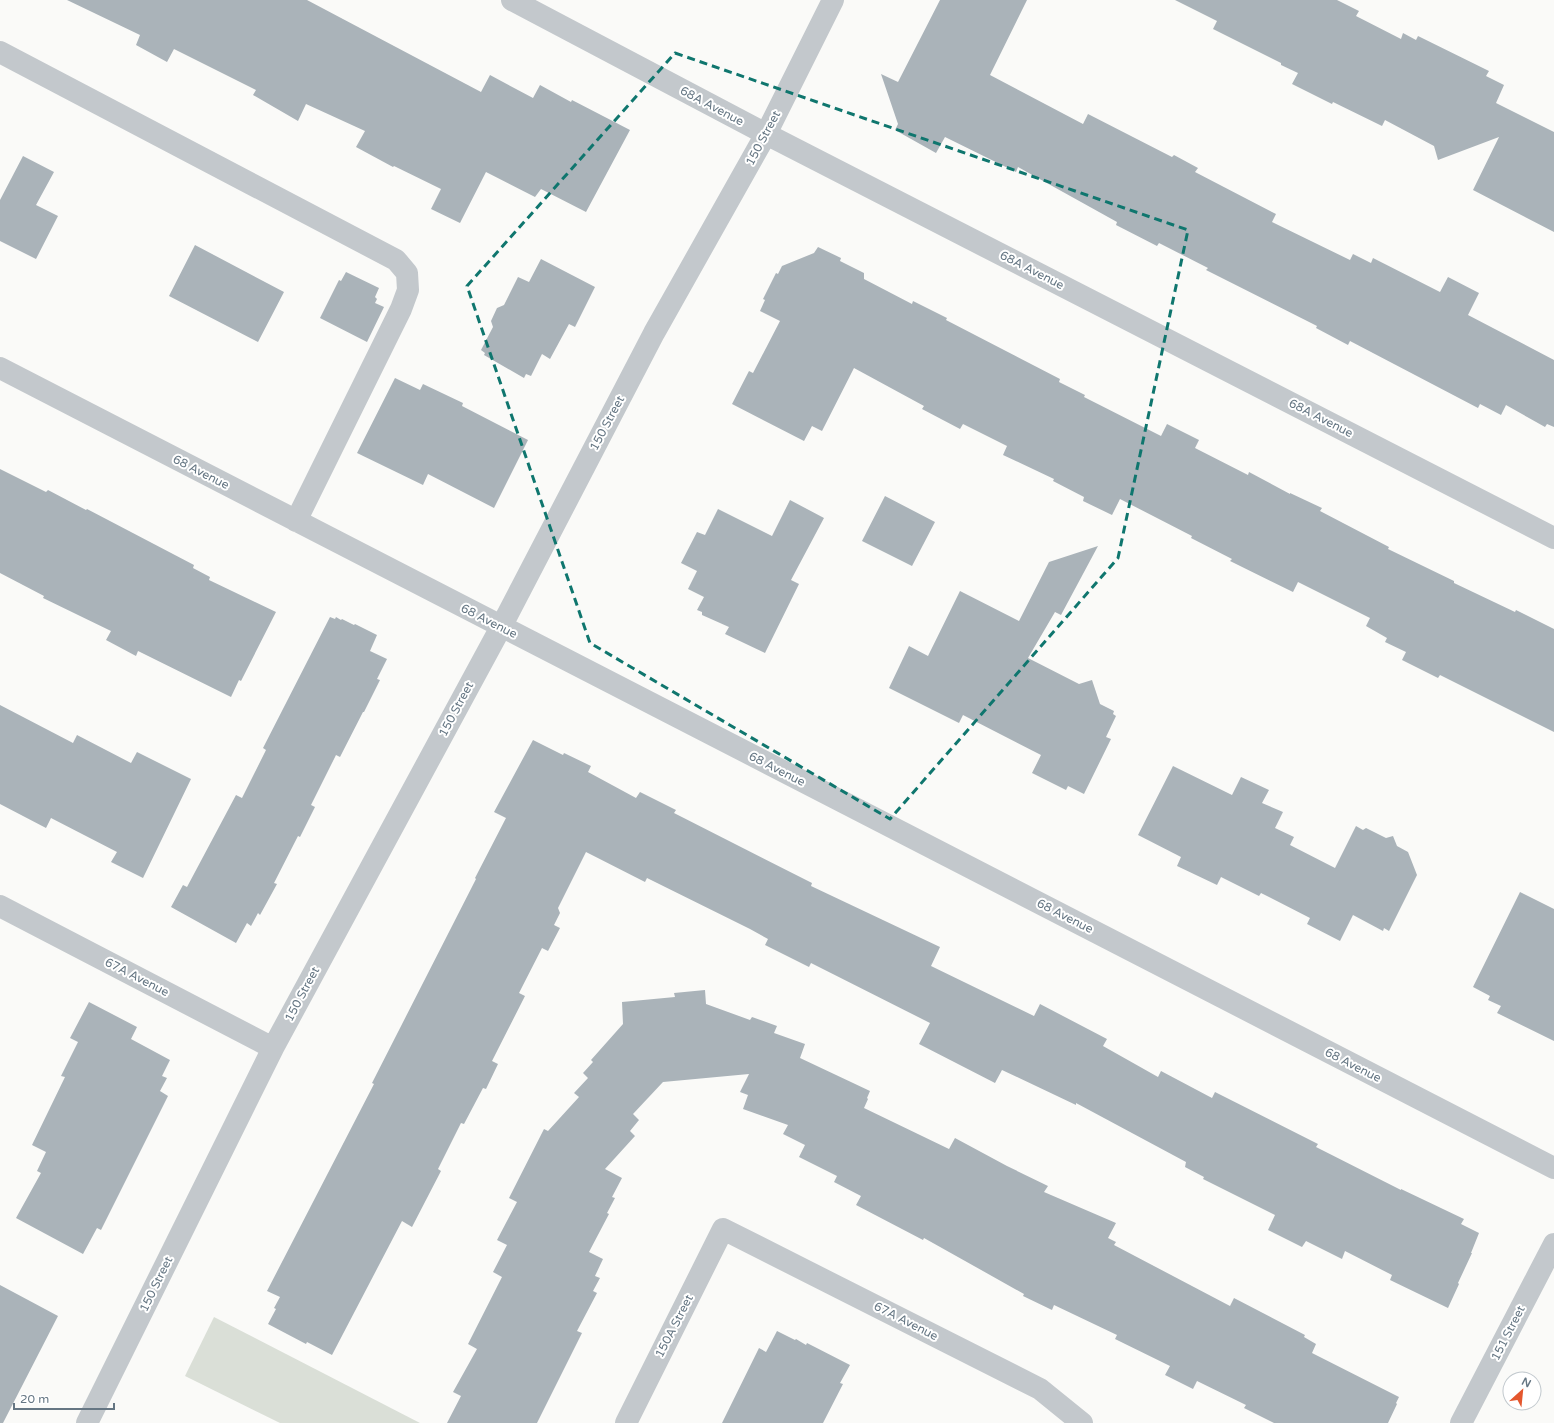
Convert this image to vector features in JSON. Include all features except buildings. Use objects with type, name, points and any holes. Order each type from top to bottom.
[{"type":"street","name":"68A Avenue","points":[[512,0],[766,134],[1554,538]]},
{"type":"street","name":"150 Street","points":[[87,1423],[273,1048],[501,627],[654,333],[766,134],[833,0]]},
{"type":"street","points":[[0,52],[396,260],[406,273],[408,290],[401,309],[296,521]]},
{"type":"street","name":"68 Avenue","points":[[0,368],[1554,1168]]},
{"type":"street","name":"67A Avenue","points":[[0,906],[273,1048]]},
{"type":"street","name":"67A Avenue","points":[[723,1229],[1040,1389],[1082,1423]]},
{"type":"street","name":"150A Street","points":[[626,1423],[723,1229]]},
{"type":"street","name":"151 Street","points":[[1461,1423],[1554,1244]]},
{"type":"highlighted area","points":[[675,53],[1188,230],[1118,558],[890,819],[590,643],[467,286]]},
{"type":"shaded area","points":[[214,1317],[420,1423],[280,1423],[185,1376]]}]
